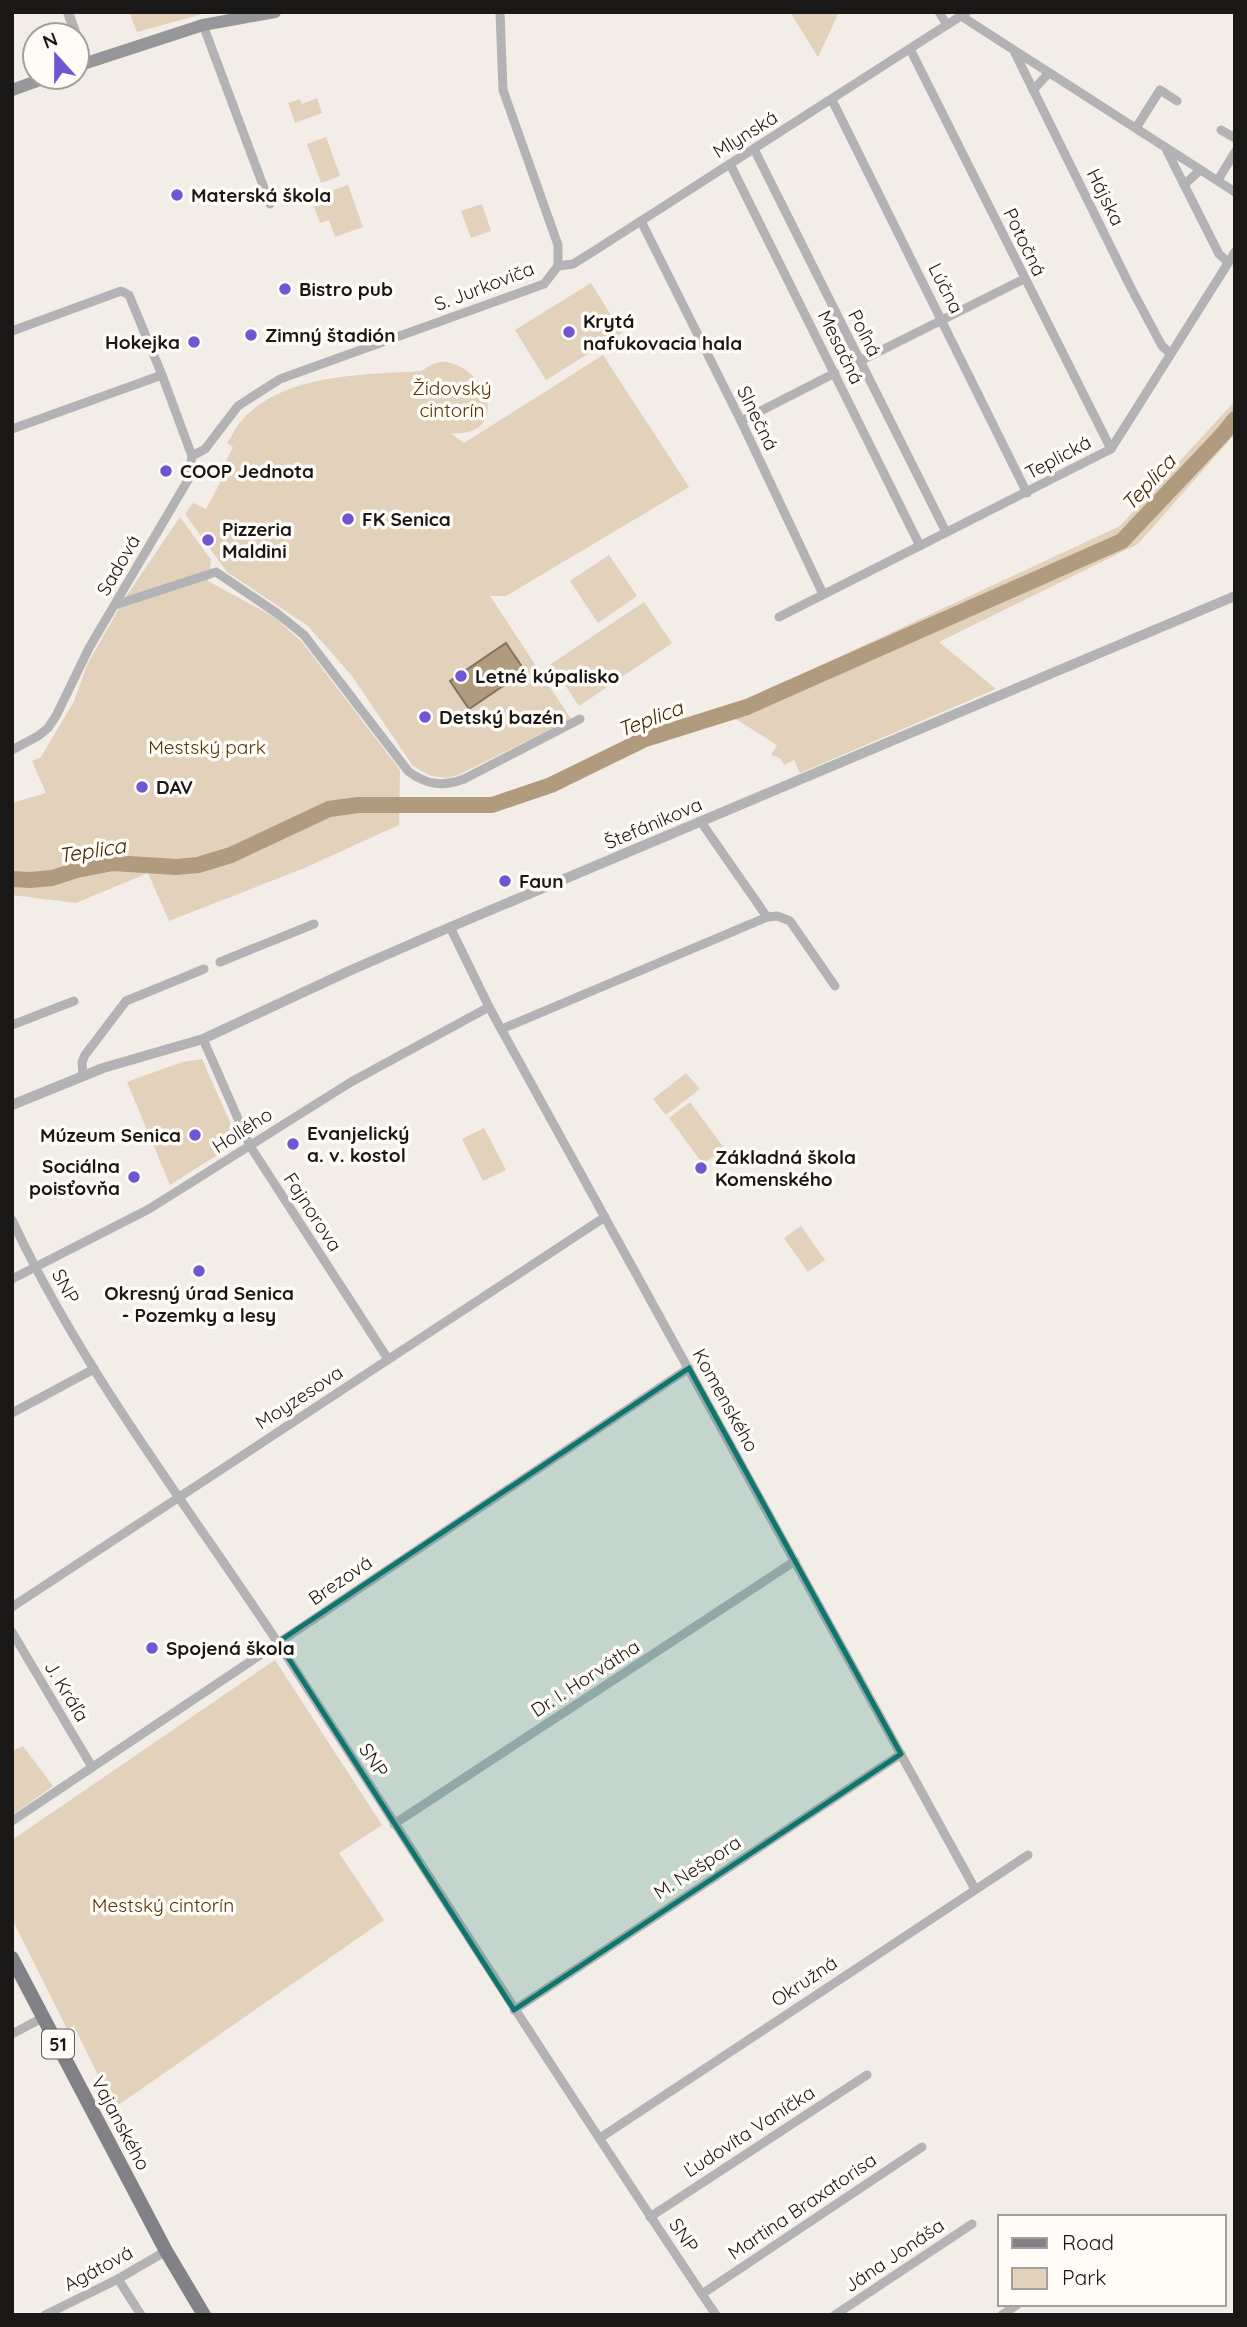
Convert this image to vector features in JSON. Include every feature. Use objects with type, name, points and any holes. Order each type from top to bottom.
[{"type":"main road","points":[[91,61],[203,25],[268,13]]},
{"type":"main road","name":"Vajanského","points":[[12,1958],[166,2251]]},
{"type":"main road","name":"51","points":[[166,2251],[204,2315]]},
{"type":"street","name":"S. Jurkoviča","points":[[192,456],[205,449],[238,406],[280,379],[544,284],[558,266],[558,245],[503,90],[500,12]]},
{"type":"street","points":[[939,12],[947,25]]},
{"type":"street","name":"Mlynská","points":[[558,266],[573,264],[964,14]]},
{"type":"street","points":[[964,14],[1015,53],[1235,192]]},
{"type":"street","points":[[203,25],[270,204]]},
{"type":"street","name":"Potočná","points":[[910,49],[1111,449]]},
{"type":"street","name":"Hájska","points":[[1015,53],[1131,288],[1162,346],[1170,353]]},
{"type":"street","points":[[1033,90],[1048,74]]},
{"type":"street","points":[[1136,128],[1160,90],[1177,101]]},
{"type":"street","name":"Lúčna","points":[[832,100],[1027,493]]},
{"type":"street","points":[[1221,130],[1235,138]]},
{"type":"street","name":"Poľná","points":[[754,149],[946,532]]},
{"type":"street","points":[[1167,150],[1219,254],[1228,262]]},
{"type":"street","points":[[1218,180],[1235,152]]},
{"type":"street","name":"Mesačná","points":[[730,164],[920,546]]},
{"type":"street","points":[[1184,185],[1200,170]]},
{"type":"street","name":"Slnečná","points":[[641,221],[741,421],[823,594]]},
{"type":"street","name":"Teplická","points":[[779,617],[1111,449],[1235,252]]},
{"type":"street","points":[[860,361],[1024,279]]},
{"type":"street","points":[[12,331],[121,291],[129,295],[192,456]]},
{"type":"street","points":[[741,421],[835,373]]},
{"type":"street","points":[[12,429],[162,375]]},
{"type":"street","name":"Sadová","points":[[12,750],[48,727],[61,706],[89,649],[188,480],[192,456]]},
{"type":"street","points":[[115,606],[216,572],[304,635],[408,771],[417,778],[434,784],[464,779],[580,719]]},
{"type":"street","name":"Štefánikova","points":[[12,1105],[83,1076],[204,1039],[450,927],[1235,596]]},
{"type":"street","points":[[701,822],[767,917]]},
{"type":"street","points":[[502,1029],[767,917],[777,916],[790,921],[835,986]]},
{"type":"street","points":[[220,962],[314,924]]},
{"type":"street","name":"Komenského","points":[[450,927],[489,1007],[975,1889]]},
{"type":"street","points":[[83,1076],[82,1062],[85,1055],[126,1001],[204,969]]},
{"type":"street","points":[[12,1025],[74,1001]]},
{"type":"street","name":"Hollého","points":[[12,1279],[149,1209],[351,1082],[489,1007]]},
{"type":"street","name":"Fajnorova","points":[[204,1039],[250,1146],[388,1359]]},
{"type":"street","name":"Moyzesova","points":[[12,1607],[606,1217]]},
{"type":"street","name":"SNP","points":[[12,1220],[35,1267],[94,1369],[278,1643],[514,2010],[716,2315]]},
{"type":"street","name":"Brezová","points":[[12,1821],[688,1368]]},
{"type":"street","points":[[12,1413],[94,1369]]},
{"type":"street","name":"Dr. I. Horvátha","points":[[394,1824],[794,1561]]},
{"type":"street","name":"J. Kráľa","points":[[12,1632],[92,1767]]},
{"type":"street","name":"M. Nešpora","points":[[514,2010],[901,1754]]},
{"type":"street","name":"Okružná","points":[[600,2138],[1027,1855]]},
{"type":"street","points":[[12,2034],[44,2017]]},
{"type":"street","name":"Ľudovíta Vaníčka","points":[[650,2217],[867,2075]]},
{"type":"street","name":"Martina Braxatorisa","points":[[702,2294],[922,2147]]},
{"type":"street","name":"Jána Jonáša","points":[[835,2315],[972,2224]]},
{"type":"street","name":"Agátová","points":[[45,2315],[118,2279],[166,2251]]},
{"type":"street","points":[[118,2279],[141,2315]]},
{"type":"highlighted area","points":[[689,1368],[901,1754],[514,2010],[278,1642]]},
{"type":"green space","points":[[129,12],[210,12],[137,32]]},
{"type":"green space","points":[[790,12],[839,12],[818,57]]},
{"type":"green space","points":[[317,98],[322,113],[295,123],[288,103],[300,99],[302,104]]},
{"type":"green space","points":[[326,137],[340,176],[321,183],[307,144]]},
{"type":"green space","points":[[348,185],[363,227],[335,237],[329,220],[320,223],[314,207],[324,204],[321,194]]},
{"type":"green space","points":[[482,204],[491,231],[471,238],[461,211]]},
{"type":"green space","name":"Krytá nafukovacia hala","points":[[591,283],[622,333],[546,380],[515,330]]},
{"type":"green space","name":"Židovský cintorín","points":[[603,355],[689,487],[506,596],[490,596],[571,719],[458,775],[448,778],[431,776],[413,766],[352,676],[308,626],[227,572],[185,514],[193,503],[206,509],[228,468],[224,465],[233,447],[227,443],[241,422],[264,402],[283,391],[328,379],[421,371],[436,363],[446,362],[461,367],[474,377],[483,389],[487,402],[487,415],[481,425],[469,432],[450,433],[464,443]]},
{"type":"green space","points":[[1235,401],[1235,434],[1138,544],[939,642],[996,689],[800,773],[794,760],[784,765],[780,758],[771,755],[777,745],[723,711],[1120,526]]},
{"type":"green space","name":"Mestský park","points":[[180,517],[211,560],[208,581],[274,617],[302,642],[400,770],[399,825],[302,869],[169,921],[148,873],[76,903],[12,895],[12,803],[46,793],[32,761],[41,757],[74,701],[88,663],[125,598]]},
{"type":"green space","points":[[609,555],[637,596],[598,623],[570,581]]},
{"type":"green space","points":[[644,602],[672,643],[579,706],[551,664]]},
{"type":"green space","points":[[202,1059],[237,1138],[233,1145],[170,1185],[127,1082],[182,1062]]},
{"type":"green space","points":[[686,1073],[700,1089],[666,1115],[653,1099]]},
{"type":"green space","points":[[690,1102],[724,1148],[703,1164],[669,1118]]},
{"type":"green space","points":[[484,1128],[506,1170],[483,1181],[462,1139]]},
{"type":"green space","points":[[801,1226],[825,1260],[808,1272],[784,1238]]},
{"type":"green space","name":"Mestský cintorín","points":[[275,1660],[382,1825],[339,1853],[384,1920],[114,2108],[74,2026],[67,2029],[12,1919],[12,1840]]},
{"type":"green space","points":[[23,1746],[53,1786],[12,1815],[12,1751]]},
{"type":"shaded area","points":[[506,643],[525,671],[469,709],[450,681]]},
{"type":"waterway","name":"Teplica","points":[[12,879],[52,878],[113,863],[176,867],[198,865],[231,855],[329,809],[358,805],[492,805],[551,785],[645,739],[747,707],[1122,541],[1235,419]]},
{"type":"place","name":"Materská škola","points":[[177,195]]},
{"type":"place","name":"Bistro pub","points":[[285,289]]},
{"type":"place","name":"Krytá nafukovacia hala","points":[[569,332]]},
{"type":"place","name":"Zimný štadión","points":[[251,335]]},
{"type":"place","name":"Hokejka","points":[[194,342]]},
{"type":"place","name":"COOP Jednota","points":[[166,471]]},
{"type":"place","name":"FK Senica","points":[[348,519]]},
{"type":"place","name":"Pizzeria Maldini","points":[[208,540]]},
{"type":"place","name":"Letné kúpalisko","points":[[461,676]]},
{"type":"place","name":"Detský bazén","points":[[425,717]]},
{"type":"place","name":"DAV","points":[[142,787]]},
{"type":"place","name":"Faun","points":[[505,881]]},
{"type":"place","name":"Múzeum Senica","points":[[195,1135]]},
{"type":"place","name":"Evanjelický a. v. kostol","points":[[293,1144]]},
{"type":"place","name":"Základná škola Komenského","points":[[701,1168]]},
{"type":"place","name":"Sociálna poisťovňa","points":[[134,1177]]},
{"type":"place","name":"Okresný úrad Senica - Pozemky a lesy","points":[[199,1271]]},
{"type":"place","name":"Spojená škola","points":[[152,1648]]}]
